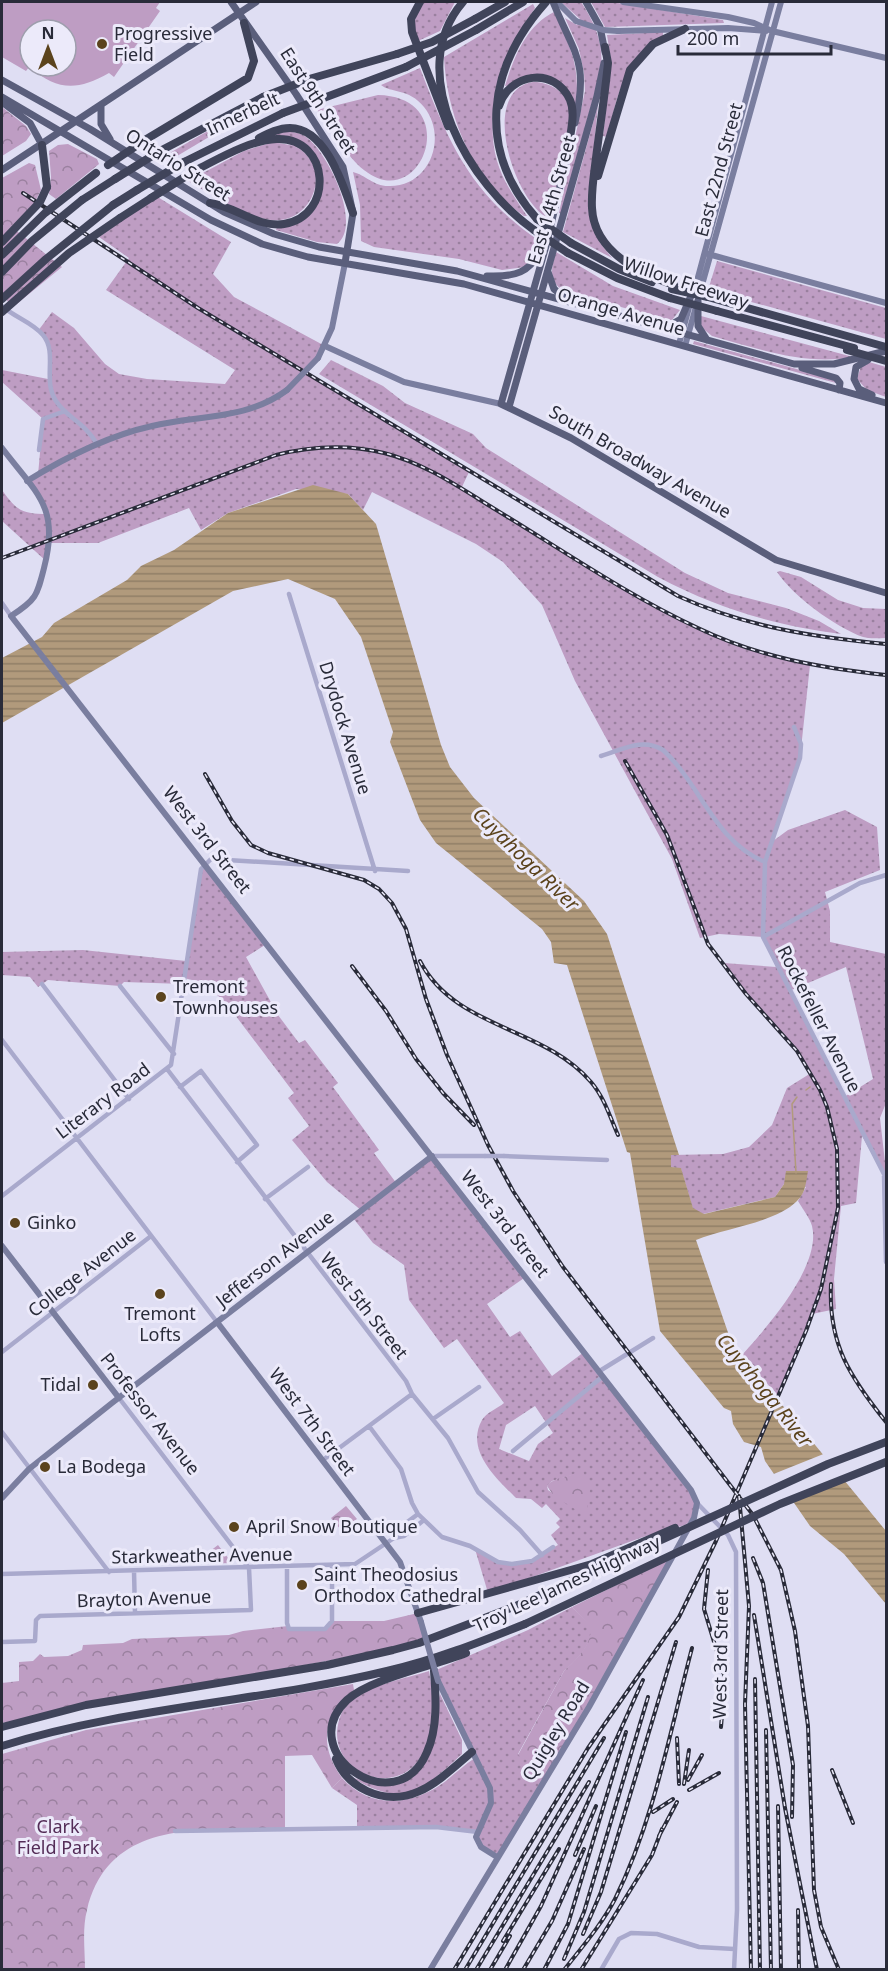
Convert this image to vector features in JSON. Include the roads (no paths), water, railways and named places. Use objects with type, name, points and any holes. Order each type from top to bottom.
[{"type":"highway","points":[[420,2],[411,19],[413,37],[443,115],[462,150]]},
{"type":"highway","name":"Willow Freeway","points":[[463,2],[447,27],[440,60],[442,89],[462,150],[495,197],[534,230],[568,253],[617,278],[670,298],[886,359]]},
{"type":"highway","name":"Innerbelt","points":[[2,272],[40,234],[82,200],[160,151],[263,97],[309,79],[432,42],[505,2]]},
{"type":"highway","name":"Innerbelt","points":[[2,299],[46,259],[136,189],[184,162],[283,113],[406,67],[523,2]]},
{"type":"highway","name":"Willow Freeway","points":[[546,2],[514,44],[496,103],[497,130],[502,156],[510,179],[537,219],[571,243],[619,269],[720,301],[870,342],[886,350]]},
{"type":"highway","points":[[2,255],[45,213],[145,140],[248,78],[254,62],[244,23]]},
{"type":"highway","points":[[592,199],[630,70],[653,44],[686,29]]},
{"type":"highway","points":[[605,47],[608,63],[592,199],[595,224],[608,247],[637,268],[673,287]]},
{"type":"highway","points":[[497,130],[500,105],[510,87],[523,79],[543,78],[561,87],[571,102],[569,146]]},
{"type":"highway","points":[[2,312],[69,253],[120,218],[198,169],[278,130],[300,129],[315,139],[334,165],[353,213]]},
{"type":"highway","points":[[198,169],[253,144],[278,138],[293,141],[306,149],[320,170],[320,189],[316,202],[303,217],[290,223],[264,223],[226,206],[210,203]]},
{"type":"highway","points":[[2,242],[40,202],[48,187],[42,145]]},
{"type":"highway","name":"Troy Lee James Highway","points":[[2,1726],[52,1714],[366,1656],[419,1644],[516,1606],[828,1464],[886,1442]]},
{"type":"highway","name":"Troy Lee James Highway","points":[[2,1747],[38,1735],[382,1673],[463,1648],[525,1624],[780,1504],[886,1462]]},
{"type":"highway","points":[[420,1617],[508,1588],[592,1564],[675,1528],[694,1526]]},
{"type":"highway","points":[[472,1752],[429,1788],[412,1796],[378,1795],[355,1784],[339,1766],[333,1743],[335,1718],[353,1695],[507,1636],[525,1624]]},
{"type":"highway","points":[[333,1743],[343,1763],[362,1778],[385,1783],[409,1775],[423,1761],[430,1743],[435,1717],[434,1671]]},
{"type":"highway","points":[[2,1722],[21,1716],[52,1714]]},
{"type":"main road","name":"East 9th Street","points":[[231,2],[244,23],[260,40],[340,160],[346,175],[353,213],[345,263]]},
{"type":"main road","points":[[2,170],[256,2]]},
{"type":"main road","name":"East 14th Street","points":[[505,406],[580,101],[581,74],[574,45],[555,2]]},
{"type":"main road","name":"East 14th Street","points":[[505,406],[548,272],[597,96],[605,47],[596,18],[586,2]]},
{"type":"main road","name":"Ontario Street","points":[[2,80],[113,143],[242,221],[283,238],[348,252]]},
{"type":"main road","name":"Ontario Street","points":[[2,97],[236,233],[288,252],[345,263]]},
{"type":"main road","points":[[2,102],[30,123],[42,145]]},
{"type":"main road","points":[[101,106],[100,124],[113,143]]},
{"type":"main road","points":[[476,276],[511,276],[526,270],[538,257],[552,219]]},
{"type":"main road","name":"Orange Avenue","points":[[348,252],[439,267],[476,276],[785,362],[826,365],[886,350]]},
{"type":"main road","name":"Orange Avenue","points":[[345,263],[437,278],[839,390],[886,400]]},
{"type":"main road","points":[[548,272],[554,289],[571,302]]},
{"type":"main road","points":[[663,328],[681,319],[694,289]]},
{"type":"main road","points":[[698,301],[698,326],[707,340]]},
{"type":"main road","points":[[886,350],[858,365],[854,374],[860,389],[886,400]]},
{"type":"main road","points":[[785,362],[836,378],[840,382],[839,390]]},
{"type":"main road","name":"South Broadway Avenue","points":[[505,406],[598,453],[761,551],[792,567],[886,593]]},
{"type":"street","points":[[555,2],[576,21],[603,30],[728,28],[764,30],[886,58]]},
{"type":"street","points":[[623,2],[728,17],[764,30]]},
{"type":"street","name":"East 22nd Street","points":[[685,334],[698,301],[707,254],[772,2]]},
{"type":"street","name":"East 22nd Street","points":[[682,345],[694,289],[707,254],[781,2]]},
{"type":"street","points":[[707,254],[886,303]]},
{"type":"street","points":[[27,482],[97,444],[151,426],[244,411],[267,403],[287,390],[318,358],[325,346],[334,320],[345,263]]},
{"type":"street","points":[[2,306],[44,336],[49,345],[48,379],[51,391],[65,411],[84,425],[97,444]]},
{"type":"street","points":[[325,346],[404,382],[505,406]]},
{"type":"street","points":[[39,450],[43,419],[65,411]]},
{"type":"street","points":[[2,448],[46,509],[51,538],[37,596],[33,602],[11,616]]},
{"type":"street","name":"Drydock Avenue","points":[[289,594],[375,871]]},
{"type":"street","name":"West 3rd Street","points":[[2,603],[691,1490],[697,1503],[728,1535],[736,1552],[737,1910],[734,1970]]},
{"type":"street","name":"Rockefeller Avenue","points":[[794,727],[801,744],[800,758],[765,862],[763,937],[885,1177]]},
{"type":"street","points":[[601,756],[639,744],[651,744],[663,750],[732,842],[747,855],[765,862]]},
{"type":"street","points":[[206,863],[211,860],[375,871],[408,871]]},
{"type":"street","name":"Literary Road","points":[[2,1196],[167,1069],[174,1054],[201,869],[206,863]]},
{"type":"street","points":[[763,937],[860,883],[886,875]]},
{"type":"street","points":[[42,984],[129,1099]]},
{"type":"street","points":[[120,986],[174,1054]]},
{"type":"street","name":"West 7th Street","points":[[2,1040],[400,1562],[420,1617],[434,1671]]},
{"type":"street","name":"West 5th Street","points":[[167,1069],[406,1381],[412,1394],[448,1438],[478,1492],[520,1530],[542,1555]]},
{"type":"street","points":[[180,1087],[201,1071],[258,1145],[237,1162]]},
{"type":"street","points":[[432,1156],[608,1160]]},
{"type":"street","name":"Jefferson Avenue","points":[[2,1498],[29,1469],[432,1156]]},
{"type":"street","points":[[265,1199],[308,1167]]},
{"type":"street","points":[[885,1177],[886,1262]]},
{"type":"street","name":"College Avenue","points":[[2,1352],[151,1236]]},
{"type":"street","name":"Professor Avenue","points":[[2,1246],[249,1568]]},
{"type":"street","points":[[513,1451],[600,1375],[653,1338]]},
{"type":"street","points":[[433,1419],[479,1387]]},
{"type":"street","points":[[324,1460],[412,1394]]},
{"type":"street","points":[[369,1426],[401,1470],[418,1514],[442,1537],[470,1546],[498,1562],[522,1563],[542,1555],[553,1547]]},
{"type":"street","points":[[2,1432],[109,1572]]},
{"type":"street","name":"Quigley Road","points":[[430,1970],[589,1707],[694,1518],[697,1503]]},
{"type":"street","name":"Starkweather Avenue","points":[[394,1538],[398,1529],[418,1514]]},
{"type":"street","name":"Starkweather Avenue","points":[[2,1574],[332,1566],[361,1562],[394,1538],[404,1536],[424,1521]]},
{"type":"street","points":[[287,1567],[287,1623],[289,1629],[325,1629],[332,1621],[332,1566]]},
{"type":"street","name":"Brayton Avenue","points":[[2,1642],[35,1641],[37,1617],[251,1610],[249,1568]]},
{"type":"street","points":[[134,1571],[135,1613]]},
{"type":"street","points":[[436,1681],[492,1796],[490,1809],[478,1832],[477,1842],[497,1857]]},
{"type":"street","points":[[175,1831],[436,1827],[478,1832]]},
{"type":"street","points":[[601,1970],[619,1939],[631,1933],[657,1934],[699,1947],[735,1949]]},
{"type":"water","name":"Cuyahoga River","points":[[313,485],[348,494],[376,524],[441,745],[450,767],[474,798],[584,901],[607,934],[679,1155],[671,1155],[671,1167],[681,1168],[693,1208],[704,1214],[775,1197],[784,1184],[786,1171],[808,1171],[802,1194],[788,1208],[763,1220],[696,1240],[732,1344],[886,1531],[886,1604],[844,1554],[810,1526],[765,1461],[761,1447],[744,1442],[733,1424],[731,1411],[724,1408],[660,1331],[630,1153],[627,1152],[567,965],[554,963],[551,942],[542,929],[436,843],[420,820],[390,742],[393,732],[361,637],[335,599],[288,579],[233,591],[2,723],[2,658],[42,637],[54,623],[127,580],[141,566],[174,550],[228,513]]},
{"type":"waterway","points":[[806,1090],[810,1087]]},
{"type":"waterway","points":[[796,1173],[792,1104],[797,1097]]},
{"type":"railway","points":[[23,193],[198,308],[678,596],[703,607],[754,623],[806,634],[886,644]]},
{"type":"railway","points":[[2,558],[276,455],[316,448],[357,448],[399,457],[441,476],[620,586],[672,615],[721,638],[790,660],[886,675]]},
{"type":"railway","points":[[454,1970],[588,1748],[679,1617],[716,1541],[806,1331],[821,1289],[838,1208],[837,1149],[827,1107],[820,1090],[797,1051],[746,994],[708,944],[667,835],[625,761]]},
{"type":"railway","points":[[205,774],[232,821],[251,845],[268,853],[364,880],[379,889],[392,903],[406,929],[426,999],[447,1055],[488,1145],[513,1191],[563,1267],[753,1515],[781,1570],[795,1631],[808,1726],[814,1890],[821,1927],[839,1970]]},
{"type":"railway","points":[[420,961],[435,983],[455,1001],[549,1049],[571,1064],[591,1082],[600,1094],[618,1135]]},
{"type":"railway","points":[[352,966],[386,1011],[416,1059],[443,1093],[474,1125]]},
{"type":"railway","points":[[831,1284],[833,1325],[844,1359],[862,1390],[886,1422]]},
{"type":"railway","points":[[739,1496],[749,1606],[745,1704],[751,1970]]},
{"type":"railway","points":[[753,1558],[763,1583],[793,1765],[792,1817]]},
{"type":"railway","points":[[708,1570],[704,1609],[725,1678],[721,1727]]},
{"type":"railway","points":[[754,1615],[785,1808],[817,1970]]},
{"type":"railway","points":[[583,1934],[601,1892],[676,1642]]},
{"type":"railway","points":[[564,1970],[604,1917],[629,1869],[651,1807],[692,1648]]},
{"type":"railway","points":[[755,1679],[760,1970]]},
{"type":"railway","points":[[505,1970],[541,1906],[643,1680]]},
{"type":"railway","points":[[564,1959],[584,1912],[648,1697]]},
{"type":"railway","points":[[766,1730],[771,1970]]},
{"type":"railway","points":[[544,1970],[568,1924],[626,1732]]},
{"type":"railway","points":[[465,1970],[604,1738]]},
{"type":"railway","points":[[677,1738],[679,1784]]},
{"type":"railway","points":[[684,1784],[689,1750]]},
{"type":"railway","points":[[688,1780],[702,1755]]},
{"type":"railway","points":[[832,1770],[853,1823]]},
{"type":"railway","points":[[689,1790],[719,1773]]},
{"type":"railway","points":[[476,1970],[589,1782]]},
{"type":"railway","points":[[653,1812],[673,1799]]},
{"type":"railway","points":[[659,1836],[677,1802]]},
{"type":"railway","points":[[575,1855],[596,1806]]},
{"type":"railway","points":[[778,1806],[781,1970]]},
{"type":"railway","points":[[581,1970],[652,1855],[662,1829]]},
{"type":"railway","points":[[503,1941],[559,1849]]},
{"type":"railway","points":[[523,1970],[552,1921],[584,1849]]},
{"type":"railway","points":[[798,1910],[799,1970]]},
{"type":"railway","points":[[490,1970],[510,1936]]},
{"type":"place","name":"Progressive Field","points":[[102,44]]},
{"type":"place","name":"Tremont Townhouses","points":[[161,997]]},
{"type":"place","name":"Ginko","points":[[15,1223]]},
{"type":"place","name":"Tremont Lofts","points":[[160,1294]]},
{"type":"place","name":"Tidal","points":[[93,1385]]},
{"type":"place","name":"La Bodega","points":[[45,1467]]},
{"type":"place","name":"April Snow Boutique","points":[[234,1527]]},
{"type":"place","name":"Saint Theodosius Orthodox Cathedral","points":[[302,1585]]},
{"type":"park label","name":"Clark Field Park","points":[[58,1837]]}]
